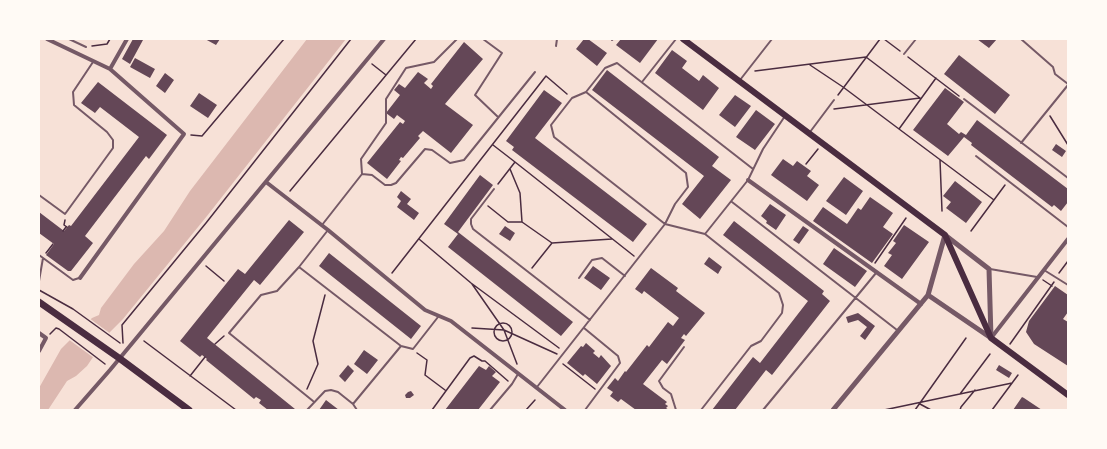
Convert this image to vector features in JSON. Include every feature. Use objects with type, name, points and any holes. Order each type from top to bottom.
[{"type":"main road","points":[[683,39],[945,235],[991,338],[1068,395]]},
{"type":"main road","points":[[39,302],[113,353],[189,410]]},
{"type":"street","points":[[47,39],[110,69],[184,134],[80,278]]},
{"type":"street","points":[[110,69],[127,39]]},
{"type":"street","points":[[75,410],[384,39]]},
{"type":"street","points":[[748,180],[921,304]]},
{"type":"street","points":[[266,182],[322,225],[425,310],[438,317],[451,321],[536,388],[558,408],[565,410]]},
{"type":"street","points":[[834,409],[928,295],[945,235],[989,269],[991,338]]},
{"type":"street","points":[[991,338],[1068,239]]},
{"type":"street","points":[[928,295],[991,338]]},
{"type":"street","points":[[39,333],[46,338],[39,351]]},
{"type":"lane","points":[[69,39],[86,47]]},
{"type":"lane","points":[[322,225],[362,174],[361,159],[386,123],[386,98],[406,68],[434,62],[457,39]]},
{"type":"lane","points":[[483,39],[502,53],[475,95],[498,117]]},
{"type":"lane","points":[[556,46],[557,39]]},
{"type":"lane","points":[[642,82],[676,39]]},
{"type":"lane","points":[[740,81],[772,39]]},
{"type":"lane","points":[[904,54],[916,39]]},
{"type":"lane","points":[[1021,39],[1053,67],[1055,74],[1068,84],[1021,143]]},
{"type":"lane","points":[[39,194],[65,214],[113,148],[113,140],[107,132],[74,105],[73,92],[94,61]]},
{"type":"lane","points":[[701,410],[751,346],[761,341],[782,313],[783,305],[779,294],[705,234],[665,224],[554,137],[551,125],[572,98],[586,92],[605,68],[617,63],[754,169]]},
{"type":"lane","points":[[362,174],[372,175],[385,185],[391,185],[396,183],[425,149],[432,150],[450,163],[464,160],[535,72]]},
{"type":"lane","points":[[536,388],[559,361],[665,224],[675,204],[688,187],[686,173],[586,92]]},
{"type":"lane","points":[[964,99],[1068,178]]},
{"type":"lane","points":[[809,133],[834,100]]},
{"type":"lane","points":[[705,234],[748,180],[763,149],[786,116]]},
{"type":"lane","points":[[976,156],[1068,227]]},
{"type":"lane","points":[[494,189],[471,219],[473,229],[590,320]]},
{"type":"lane","points":[[732,202],[899,332]]},
{"type":"lane","points":[[313,401],[229,333],[260,295],[277,291],[299,267],[328,230]]},
{"type":"lane","points":[[39,255],[72,280],[80,278]]},
{"type":"lane","points":[[39,281],[43,258]]},
{"type":"lane","points":[[579,278],[592,260],[602,258],[624,276]]},
{"type":"lane","points":[[299,267],[401,346],[413,349],[438,317]]},
{"type":"lane","points":[[989,269],[1039,277]]},
{"type":"lane","points":[[1044,270],[1056,276],[1068,285]]},
{"type":"lane","points":[[763,410],[876,272]]},
{"type":"lane","points":[[584,328],[618,356],[620,362],[585,410]]},
{"type":"lane","points":[[353,404],[401,346]]},
{"type":"lane","points":[[676,410],[671,394],[659,381],[684,347]]},
{"type":"lane","points":[[490,410],[512,384],[518,374]]},
{"type":"lane","points":[[307,410],[313,401],[324,391],[331,390],[338,392],[353,404],[357,410]]},
{"type":"path","points":[[86,47],[107,44],[110,39]]},
{"type":"path","points":[[184,134],[202,136],[284,39]]},
{"type":"path","points":[[123,346],[122,325],[206,223],[351,39]]},
{"type":"path","points":[[285,197],[416,39]]},
{"type":"path","points":[[834,100],[880,39]]},
{"type":"path","points":[[884,39],[964,99]]},
{"type":"path","points":[[746,72],[866,57],[920,98]]},
{"type":"path","points":[[367,60],[386,75]]},
{"type":"path","points":[[809,64],[868,105],[994,200]]},
{"type":"path","points":[[387,279],[546,76],[572,98]]},
{"type":"path","points":[[899,129],[920,98],[936,78]]},
{"type":"path","points":[[826,110],[920,98]]},
{"type":"path","points":[[1047,111],[1068,145]]},
{"type":"path","points":[[493,145],[638,259]]},
{"type":"path","points":[[806,164],[818,150]]},
{"type":"path","points":[[940,160],[942,211]]},
{"type":"path","points":[[494,189],[514,162]]},
{"type":"path","points":[[510,169],[520,193],[522,222]]},
{"type":"path","points":[[971,231],[1008,181]]},
{"type":"path","points":[[484,202],[508,222],[522,222],[552,243],[612,239]]},
{"type":"path","points":[[63,231],[67,227],[64,225],[65,214]]},
{"type":"path","points":[[871,268],[906,218]]},
{"type":"path","points":[[419,238],[471,283],[565,353]]},
{"type":"path","points":[[528,272],[552,243]]},
{"type":"path","points":[[43,258],[53,244]]},
{"type":"path","points":[[1010,344],[1053,286],[1056,276],[1068,261]]},
{"type":"path","points":[[206,266],[224,281]]},
{"type":"path","points":[[1039,277],[1053,286]]},
{"type":"path","points":[[471,283],[504,330],[522,378]]},
{"type":"path","points":[[304,394],[318,364],[313,341],[327,288]]},
{"type":"path","points":[[39,290],[73,309],[120,343]]},
{"type":"path","points":[[503,322],[510,326],[512,334],[508,340],[502,341],[497,339],[494,334],[494,328],[499,323],[503,322]]},
{"type":"path","points":[[46,338],[56,328],[59,329],[105,364]]},
{"type":"path","points":[[460,328],[494,328],[504,330],[562,356]]},
{"type":"path","points":[[215,344],[229,333]]},
{"type":"path","points":[[915,410],[966,338]]},
{"type":"path","points":[[144,341],[236,410]]},
{"type":"path","points":[[413,349],[427,360],[425,375],[445,390]]},
{"type":"path","points":[[960,394],[990,354]]},
{"type":"path","points":[[432,410],[445,390],[470,358],[474,356],[485,361],[512,384]]},
{"type":"path","points":[[189,376],[205,357]]},
{"type":"path","points":[[559,361],[599,392]]},
{"type":"path","points":[[992,410],[1018,375]]},
{"type":"path","points":[[884,410],[920,404],[975,390],[1012,383]]},
{"type":"path","points":[[960,410],[960,407],[975,390]]},
{"type":"path","points":[[526,410],[534,400]]},
{"type":"path","points":[[920,404],[930,410]]},
{"type":"shaded area","points":[[307,39],[346,39],[207,216],[123,319],[110,332],[87,366],[76,376],[67,381],[48,410],[39,410],[39,388],[61,349],[92,318],[99,315],[101,308],[134,264],[164,231],[190,191]]},
{"type":"pier","points":[[89,318],[111,334],[94,358],[68,339]]},
{"type":"building","points":[[133,39],[143,40],[130,64],[122,59]]},
{"type":"building","points":[[205,39],[220,39],[216,45]]},
{"type":"building","points":[[584,39],[588,39],[607,53],[597,66],[576,49]]},
{"type":"building","points":[[621,39],[658,39],[640,63],[616,45]]},
{"type":"building","points":[[977,39],[997,39],[989,48]]},
{"type":"building","points":[[464,42],[483,59],[445,104],[473,125],[451,153],[423,131],[418,136],[420,138],[403,158],[401,157],[399,160],[401,161],[387,179],[367,163],[400,122],[403,124],[405,121],[397,115],[394,119],[386,113],[400,95],[394,90],[399,84],[405,88],[418,72],[428,79],[424,83],[431,89],[433,86],[431,84]]},
{"type":"building","points":[[672,50],[687,61],[682,68],[699,81],[703,75],[719,88],[703,110],[655,73]]},
{"type":"building","points":[[959,55],[1010,95],[995,114],[944,74]]},
{"type":"building","points":[[135,58],[155,69],[150,78],[130,67]]},
{"type":"building","points":[[607,70],[719,157],[712,166],[731,180],[700,219],[682,204],[704,176],[592,90]]},
{"type":"building","points":[[165,73],[174,80],[165,93],[156,86]]},
{"type":"building","points":[[98,82],[167,135],[149,159],[146,156],[85,236],[93,243],[71,271],[68,271],[46,255],[54,244],[39,233],[39,212],[64,231],[69,225],[71,226],[139,137],[100,107],[95,113],[81,103]]},
{"type":"building","points":[[945,88],[964,102],[947,124],[959,134],[961,132],[966,135],[977,120],[1068,189],[1068,202],[1061,211],[1054,205],[1052,207],[971,145],[972,143],[964,137],[948,156],[913,130]]},
{"type":"building","points":[[544,90],[562,103],[535,138],[647,224],[633,242],[512,150],[514,147],[506,141]]},
{"type":"building","points":[[199,93],[217,105],[208,118],[190,106]]},
{"type":"building","points":[[735,95],[751,106],[735,127],[719,115]]},
{"type":"building","points":[[756,110],[775,124],[755,150],[736,137]]},
{"type":"building","points":[[1056,144],[1066,151],[1062,157],[1052,150]]},
{"type":"building","points":[[783,159],[793,166],[797,161],[811,171],[807,176],[819,185],[807,201],[771,175]]},
{"type":"building","points":[[480,175],[493,185],[458,232],[573,322],[561,336],[448,247],[458,234],[444,224]]},
{"type":"building","points":[[844,177],[863,191],[846,215],[826,201]]},
{"type":"building","points":[[955,181],[982,202],[966,223],[946,208],[951,202],[943,196]]},
{"type":"building","points":[[401,191],[411,199],[407,204],[419,213],[414,220],[397,207],[401,201],[397,197]]},
{"type":"building","points":[[870,197],[893,213],[883,227],[893,234],[872,263],[813,221],[823,207],[847,224],[858,208],[861,210]]},
{"type":"building","points":[[770,204],[786,215],[776,230],[766,223],[767,221],[761,216]]},
{"type":"building","points":[[289,220],[304,232],[260,285],[254,280],[207,338],[295,409],[268,410],[259,403],[261,400],[256,397],[254,399],[206,360],[207,359],[202,355],[200,357],[180,341],[238,269],[245,274]]},
{"type":"building","points":[[734,221],[824,291],[822,294],[830,301],[772,375],[766,370],[735,410],[712,410],[753,357],[760,363],[808,301],[723,235]]},
{"type":"building","points":[[904,225],[929,242],[902,279],[884,266],[892,255],[888,253],[896,243],[893,241]]},
{"type":"building","points":[[505,226],[515,233],[510,241],[499,234]]},
{"type":"building","points":[[803,226],[809,230],[799,244],[793,240]]},
{"type":"building","points":[[834,248],[867,271],[855,287],[823,264]]},
{"type":"building","points":[[329,253],[421,326],[411,339],[319,266]]},
{"type":"building","points":[[709,257],[722,267],[718,274],[704,264]]},
{"type":"building","points":[[593,266],[610,278],[601,290],[584,278]]},
{"type":"building","points":[[651,268],[678,288],[676,291],[705,313],[686,336],[684,334],[681,338],[685,340],[667,364],[662,360],[643,384],[667,402],[665,404],[668,406],[666,408],[669,410],[636,410],[621,399],[618,402],[610,396],[613,392],[607,388],[615,378],[618,381],[647,345],[649,347],[668,322],[673,326],[679,318],[644,291],[642,294],[635,289]]},
{"type":"building","points":[[1055,286],[1068,295],[1068,312],[1063,319],[1068,322],[1068,366],[1034,344],[1026,332],[1029,321]]},
{"type":"building","points":[[858,313],[875,326],[865,340],[860,336],[867,327],[858,320],[848,323],[846,317]]},
{"type":"building","points":[[586,343],[595,351],[593,353],[599,358],[601,355],[611,366],[597,384],[585,374],[583,376],[567,363],[581,346],[583,347]]},
{"type":"building","points":[[364,350],[378,360],[367,374],[354,364]]},
{"type":"building","points":[[348,365],[354,371],[345,382],[339,376]]},
{"type":"building","points":[[999,365],[1012,373],[1009,378],[996,370]]},
{"type":"building","points":[[479,366],[486,370],[489,366],[496,372],[492,376],[500,382],[478,410],[445,410]]},
{"type":"building","points":[[411,391],[414,395],[410,398],[406,398],[405,395]]},
{"type":"building","points":[[1022,397],[1024,398],[1042,410],[1013,410]]},
{"type":"building","points":[[326,400],[339,410],[319,410]]}]
